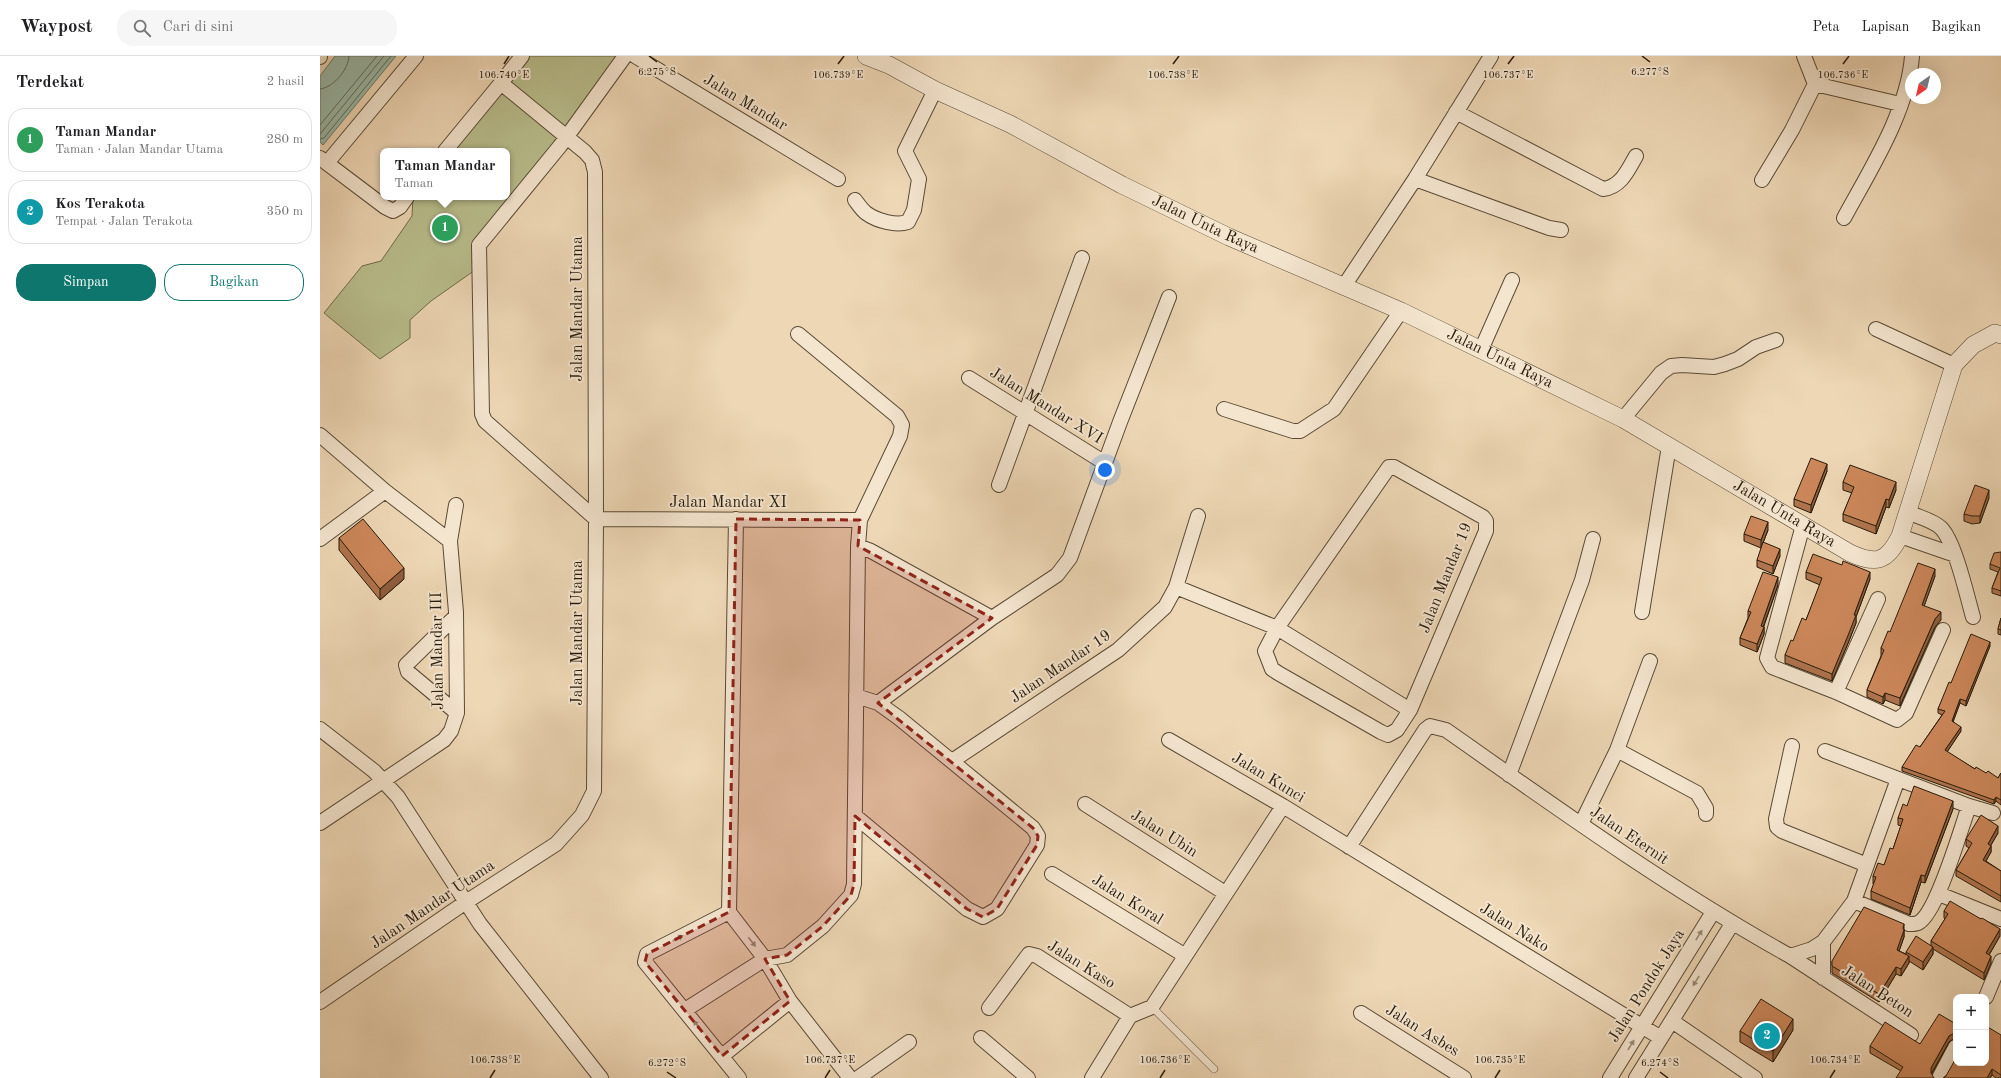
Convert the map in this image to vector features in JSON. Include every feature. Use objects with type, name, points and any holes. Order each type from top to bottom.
[{"type":"street","points":[[405,200],[400,207],[393,211],[385,207],[323,160],[416,56]]},
{"type":"street","points":[[447,148],[522,56]]},
{"type":"street","points":[[596,519],[498,434],[485,421],[482,414],[479,244],[567,135],[625,56]]},
{"type":"street","name":"Jalan Mandar","points":[[635,56],[838,179]]},
{"type":"street","name":"Jalan Unta Raya","points":[[866,56],[889,65],[935,90],[1010,124],[1122,185],[1228,237],[1401,311],[1623,418],[1850,553],[1872,560],[1882,559],[1893,551],[1900,536],[1954,365],[1973,345],[1999,331]]},
{"type":"street","points":[[1344,286],[1415,179],[1491,56]]},
{"type":"street","points":[[1762,180],[1792,130],[1815,84],[1804,56]]},
{"type":"street","points":[[1844,218],[1888,137],[1911,70],[1912,56]]},
{"type":"street","name":"Jalan Mandar Utama","points":[[320,1002],[466,902],[556,844],[582,815],[594,791],[596,519],[595,172],[592,160],[567,135],[501,83]]},
{"type":"street","points":[[1815,84],[1900,104]]},
{"type":"street","points":[[855,200],[865,212],[878,219],[900,225],[908,222],[914,210],[919,179],[909,161],[906,151],[935,90]]},
{"type":"street","points":[[1456,112],[1603,189],[1610,188],[1621,181],[1636,156]]},
{"type":"street","points":[[1415,179],[1549,228],[1561,230]]},
{"type":"street","points":[[999,485],[1082,258]]},
{"type":"street","points":[[1481,350],[1512,280]]},
{"type":"street","points":[[878,703],[992,618],[1057,575],[1070,558],[1169,297]]},
{"type":"street","points":[[1224,408],[1293,431],[1300,431],[1334,409],[1401,311]]},
{"type":"street","points":[[1876,329],[1954,365]]},
{"type":"street","points":[[685,1010],[765,959],[787,955],[823,926],[851,895],[854,884],[858,546],[860,520],[900,436],[902,425],[897,416],[798,334]]},
{"type":"street","points":[[1623,418],[1661,373],[1671,366],[1682,365],[1714,367],[1738,359],[1756,347],[1776,340]]},
{"type":"street","name":"Jalan Mandar XVI","points":[[969,378],[1026,412],[1105,463]]},
{"type":"street","points":[[320,436],[386,491],[450,541]]},
{"type":"street","points":[[1642,612],[1670,446]]},
{"type":"street","name":"Jalan Mandar 19","points":[[1389,467],[1394,467],[1483,517],[1486,521],[1486,531],[1410,710],[1397,730],[1388,735],[1272,669],[1265,651],[1277,628],[1389,467]]},
{"type":"street","points":[[320,539],[386,491]]},
{"type":"street","name":"Jalan Mandar III","points":[[320,823],[444,740],[451,731],[457,713],[456,616],[450,541],[456,505]]},
{"type":"street","points":[[1908,512],[1940,528],[1956,555],[1973,617]]},
{"type":"street","name":"Jalan Mandar 19","points":[[952,761],[1118,650],[1165,607],[1176,587],[1198,516]]},
{"type":"street","name":"Jalan Mandar XI","points":[[596,519],[860,520]]},
{"type":"street","points":[[736,519],[729,912],[765,959],[790,1001],[850,1078]]},
{"type":"street","points":[[1803,525],[1767,658],[1772,667],[1836,692],[1897,720],[1902,718],[1906,713],[1943,630]]},
{"type":"street","points":[[1900,536],[1956,555]]},
{"type":"street","points":[[1509,774],[1582,580],[1593,538]]},
{"type":"street","points":[[858,546],[871,551],[992,618]]},
{"type":"street","points":[[1176,587],[1277,628],[1410,710]]},
{"type":"street","points":[[1836,692],[1878,599]]},
{"type":"street","points":[[456,616],[406,665],[408,672],[457,713]]},
{"type":"street","points":[[1581,824],[1617,750],[1650,661]]},
{"type":"street","points":[[855,816],[967,909],[983,917],[997,909],[1037,845],[1038,836],[1034,828],[878,703],[856,696]]},
{"type":"street","name":"Jalan Eternit","points":[[1349,847],[1424,730],[1430,726],[1446,730],[1581,824],[1732,924]]},
{"type":"street","points":[[320,729],[374,771],[398,797],[480,924],[601,1078]]},
{"type":"street","name":"Jalan Kunci","points":[[1170,740],[1283,806],[1349,847]]},
{"type":"street","points":[[1792,746],[1776,819],[1777,827],[1782,831],[1868,865]]},
{"type":"street","points":[[1617,750],[1697,794],[1706,808],[1706,814]]},
{"type":"street","points":[[1825,751],[1898,780],[1969,806],[1993,813]]},
{"type":"street","points":[[1790,956],[1812,949],[1824,942],[1854,901],[1898,780]]},
{"type":"street","name":"Jalan Ubin","points":[[1085,804],[1225,893]]},
{"type":"street","points":[[1092,1078],[1130,1016],[1152,1008],[1184,955],[1283,806]]},
{"type":"street","points":[[1854,901],[1909,924],[1918,922],[1926,916],[1939,894],[1969,806]]},
{"type":"street","name":"Jalan Nako","points":[[1349,847],[1661,1038]]},
{"type":"street","name":"Jalan Koral","points":[[1052,874],[1184,955]]},
{"type":"street","points":[[1939,894],[2001,919]]},
{"type":"street","points":[[729,912],[647,954],[645,962],[739,1078]]},
{"type":"street","name":"Jalan Pondok Jaya","points":[[1610,1078],[1713,912]]},
{"type":"street","points":[[1636,1078],[1732,924]]},
{"type":"street","name":"Jalan Beton","points":[[1732,924],[1790,956],[1911,1035]]},
{"type":"street","name":"Jalan Beton","points":[[1823,978],[1824,942]]},
{"type":"street","name":"Jalan Kaso","points":[[989,1008],[1029,954],[1037,956],[1130,1016]]},
{"type":"street","points":[[1993,990],[2001,961]]},
{"type":"street","points":[[722,1056],[790,1001]]},
{"type":"street","name":"Jalan Asbes","points":[[1361,1013],[1464,1078]]},
{"type":"street","points":[[1672,1020],[1755,1078]]},
{"type":"street","points":[[981,1038],[1028,1078]]},
{"type":"street","points":[[858,1078],[909,1042]]},
{"type":"street","points":[[1939,1078],[1953,1052]]},
{"type":"lane","points":[[1152,1008],[1214,1069]]},
{"type":"highlighted area","points":[[736,519],[860,520],[858,546],[992,618],[878,703],[1033,828],[1038,836],[1037,845],[997,909],[983,917],[967,909],[855,816],[854,884],[851,895],[823,926],[787,955],[765,959],[790,1001],[722,1056],[645,962],[647,954],[729,912]]},
{"type":"green space","points":[[517,56],[620,56],[565,130],[502,76]]},
{"type":"green space","points":[[500,78],[564,131],[510,198],[510,148],[444,148]]},
{"type":"green space","points":[[413,200],[509,200],[476,241],[478,268],[431,301],[410,320],[410,338],[380,359],[324,313],[362,266],[381,261],[412,216]]},
{"type":"water","points":[[335,56],[396,56],[323,145],[320,142],[320,76]]},
{"type":"building","points":[[1811,458],[1827,464],[1811,505],[1794,499]]},
{"type":"building","points":[[1850,465],[1896,482],[1889,500],[1886,499],[1876,526],[1843,514],[1854,487],[1843,482]]},
{"type":"building","points":[[1975,485],[1989,490],[1980,516],[1964,514]]},
{"type":"building","points":[[1751,516],[1768,522],[1761,540],[1744,534]]},
{"type":"building","points":[[363,519],[404,568],[380,589],[339,538]]},
{"type":"building","points":[[1763,542],[1780,549],[1773,566],[1757,560]]},
{"type":"building","points":[[2001,552],[2001,591],[1992,588],[2000,568],[1990,564],[1994,553]]},
{"type":"building","points":[[1813,554],[1842,565],[1843,561],[1870,572],[1854,615],[1856,615],[1832,674],[1785,655],[1791,640],[1793,641],[1802,618],[1806,620],[1822,578],[1806,572]]},
{"type":"building","points":[[1918,563],[1935,569],[1922,605],[1941,612],[1935,619],[1900,698],[1885,693],[1883,697],[1867,690],[1884,650],[1881,648],[1888,631],[1890,632]]},
{"type":"building","points":[[1763,572],[1778,577],[1761,626],[1764,627],[1757,644],[1740,638],[1751,612],[1748,611]]},
{"type":"building","points":[[2001,618],[2001,630],[1998,629]]},
{"type":"building","points":[[1971,634],[1990,642],[1966,701],[1960,699],[1952,721],[1961,727],[1945,750],[1975,769],[1976,767],[1986,773],[1988,771],[1998,778],[2001,773],[2001,800],[1996,797],[1994,800],[1902,767],[1916,745],[1920,747],[1945,711],[1938,709],[1949,682],[1951,683]]},
{"type":"building","points":[[1914,786],[1953,801],[1925,876],[1921,875],[1910,908],[1871,891],[1876,877],[1873,876],[1878,863],[1884,865],[1890,848],[1893,849],[1903,819],[1898,818],[1903,804],[1907,806]]},
{"type":"building","points":[[1981,815],[1998,826],[1988,844],[1991,846],[1983,860],[2001,871],[2001,896],[1956,870],[1972,843],[1966,839]]},
{"type":"building","points":[[1950,901],[2000,929],[1986,953],[1991,956],[1984,973],[1931,941],[1948,914],[1944,911]]},
{"type":"building","points":[[1864,907],[1904,924],[1904,930],[1897,950],[1909,956],[1901,969],[1896,967],[1879,994],[1832,966],[1832,961]]},
{"type":"building","points":[[1916,936],[1933,947],[1923,962],[1906,952]]},
{"type":"building","points":[[1761,999],[1793,1019],[1773,1051],[1740,1031]]},
{"type":"building","points":[[1939,1014],[1953,1022],[1953,1034],[1949,1036],[1931,1068],[1931,1073],[1934,1078],[1896,1078],[1903,1067],[1870,1046],[1885,1022],[1920,1044]]},
{"type":"building","points":[[1989,1028],[2001,1035],[2001,1075],[1992,1069],[1987,1078],[1943,1078],[1946,1076],[1953,1063],[1953,1066],[1989,1066]]},
{"type":"place","name":"Taman Mandar","points":[[445,228]]},
{"type":"place","name":"Kos Terakota","points":[[1767,1036]]}]
